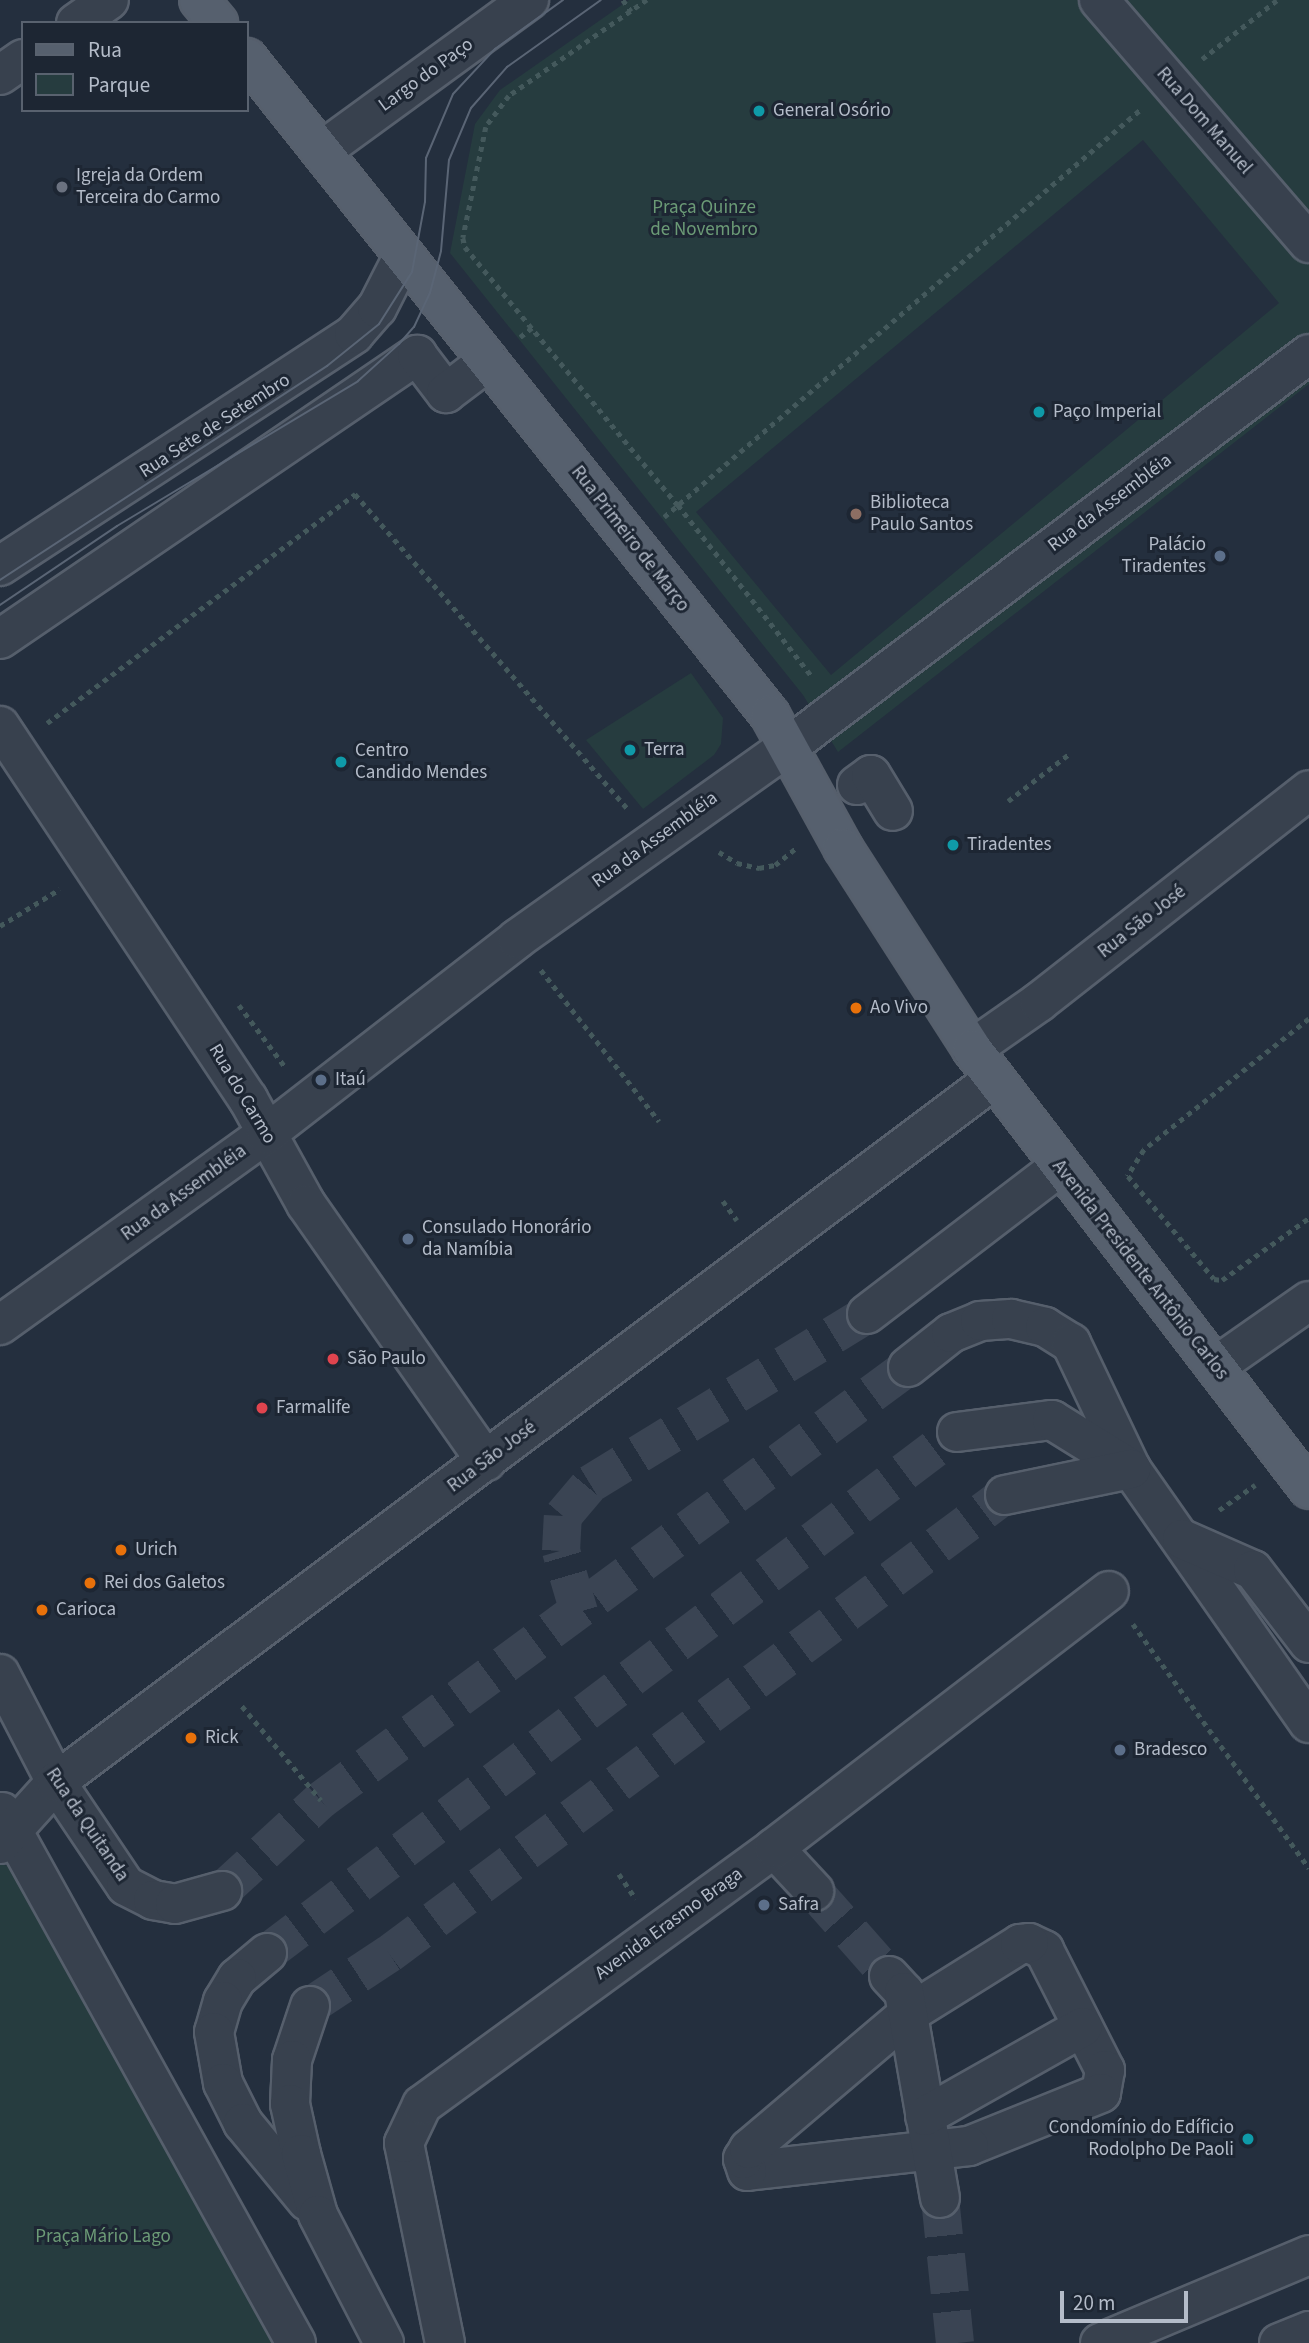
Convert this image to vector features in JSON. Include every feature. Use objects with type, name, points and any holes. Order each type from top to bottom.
[{"type":"main road","points":[[199,0],[216,21]]},
{"type":"main road","name":"Rua Primeiro de Março","points":[[248,59],[323,150],[402,258],[634,542],[770,715],[843,848],[983,1065]]},
{"type":"main road","name":"Avenida Presidente Antônio Carlos","points":[[983,1065],[1309,1489]]},
{"type":"street","points":[[79,21],[109,0]]},
{"type":"street","name":"Largo do Paço","points":[[323,150],[528,0]]},
{"type":"street","name":"Rua Dom Manuel","points":[[1099,0],[1309,243]]},
{"type":"street","points":[[0,75],[21,60]]},
{"type":"street","name":"Rua Sete de Setembro","points":[[0,566],[354,334],[377,308],[402,258]]},
{"type":"street","name":"Rua da Assembléia","points":[[0,1325],[266,1134],[517,939],[789,746],[834,709],[1309,354]]},
{"type":"street","points":[[0,639],[417,355],[446,393],[488,362]]},
{"type":"street","name":"Rua do Carmo","points":[[0,726],[96,867],[266,1134],[306,1204],[486,1461]]},
{"type":"street","points":[[857,785],[871,775],[893,811]]},
{"type":"street","name":"Rua São José","points":[[4,1828],[55,1782],[486,1461],[983,1065],[1309,790]]},
{"type":"street","points":[[867,1314],[1059,1167]]},
{"type":"street","points":[[1216,1366],[1309,1301]]},
{"type":"street","points":[[908,1367],[951,1333],[980,1321],[1011,1319],[1045,1327],[1071,1343],[1131,1469],[1182,1539],[1222,1605],[1309,1723]]},
{"type":"street","points":[[957,1432],[1052,1420],[1131,1469]]},
{"type":"street","points":[[1005,1495],[1131,1469]]},
{"type":"street","points":[[1182,1539],[1253,1570],[1309,1643]]},
{"type":"street","name":"Avenida Erasmo Braga","points":[[445,2343],[404,2143],[422,2105],[774,1848],[1109,1591]]},
{"type":"street","name":"Rua da Quitanda","points":[[0,1674],[55,1782],[126,1886],[153,1900],[175,1904],[222,1891]]},
{"type":"street","points":[[4,1828],[296,2343]]},
{"type":"street","points":[[774,1848],[814,1891]]},
{"type":"street","points":[[929,2134],[969,2146],[1101,2093],[1105,2070],[1044,1950],[1030,1943],[1020,1944],[908,2014],[750,2150],[743,2165],[747,2171],[929,2134],[1083,2027]]},
{"type":"street","points":[[267,1953],[237,1978],[223,2001],[214,2032],[223,2083],[243,2123],[318,2215],[384,2343]]},
{"type":"street","points":[[889,1976],[904,1992],[940,2198]]},
{"type":"street","points":[[310,2006],[292,2060],[290,2104],[318,2215]]},
{"type":"street","points":[[1100,2343],[1309,2255]]},
{"type":"street","points":[[1279,2343],[1309,2331]]},
{"type":"path","points":[[622,0],[631,11]]},
{"type":"path","points":[[647,0],[509,96],[486,127],[463,238],[465,247],[678,505],[834,709]]},
{"type":"path","points":[[634,542],[1171,84],[1276,0]]},
{"type":"path","points":[[519,338],[533,327]]},
{"type":"path","points":[[45,724],[355,494],[634,817]]},
{"type":"path","points":[[1008,800],[1069,754]]},
{"type":"path","points":[[719,852],[737,863],[759,868],[775,865],[795,849]]},
{"type":"path","points":[[0,926],[96,867]]},
{"type":"path","points":[[517,939],[659,1121]]},
{"type":"path","points":[[238,1003],[287,1068],[298,1060]]},
{"type":"path","points":[[1309,1019],[1144,1150],[1128,1177],[1214,1279],[1222,1280],[1309,1219]]},
{"type":"path","points":[[1109,1591],[1309,1868]]},
{"type":"path","points":[[242,1706],[321,1800]]},
{"type":"green space","name":"Praça Quinze de Novembro","points":[[629,0],[1309,0],[1309,384],[838,752],[803,695],[450,253],[475,124],[500,90]],"holes":[[[1143,140],[1279,303],[831,675],[696,512]]]},
{"type":"green space","points":[[691,673],[723,718],[721,744],[714,755],[643,809],[586,740]]},
{"type":"green space","name":"Praça Mário Lago","points":[[0,1864],[16,1868],[282,2343],[0,2343]]},
{"type":"tunnel","points":[[579,1612],[561,1551],[563,1516],[590,1484],[867,1314]]},
{"type":"tunnel","points":[[222,1891],[321,1800],[908,1367]]},
{"type":"tunnel","points":[[267,1953],[957,1432]]},
{"type":"tunnel","points":[[310,2006],[389,1954],[1005,1495]]},
{"type":"tunnel","points":[[814,1891],[889,1976]]},
{"type":"tunnel","points":[[940,2198],[955,2343]]},
{"type":"tram line","points":[[0,580],[327,366],[379,324],[412,272],[425,202],[426,158],[453,94],[495,49],[563,0]]},
{"type":"tram line","points":[[0,605],[117,526],[358,381],[399,344],[414,327],[430,293],[441,251],[449,160],[471,108],[507,67],[601,0]]},
{"type":"place","name":"General Osório","points":[[759,111]]},
{"type":"place","name":"Igreja da Ordem Terceira do Carmo","points":[[62,187]]},
{"type":"place","name":"Paço Imperial","points":[[1039,412]]},
{"type":"place","name":"Biblioteca Paulo Santos","points":[[856,514]]},
{"type":"place","name":"Palácio Tiradentes","points":[[1220,556]]},
{"type":"place","name":"Terra","points":[[630,750]]},
{"type":"place","name":"Centro Candido Mendes","points":[[341,762]]},
{"type":"place","name":"Tiradentes","points":[[953,845]]},
{"type":"place","name":"Ao Vivo","points":[[856,1008]]},
{"type":"place","name":"Itaú","points":[[321,1080]]},
{"type":"place","name":"Consulado Honorário da Namíbia","points":[[408,1239]]},
{"type":"place","name":"São Paulo","points":[[333,1359]]},
{"type":"place","name":"Farmalife","points":[[262,1408]]},
{"type":"place","name":"Urich","points":[[121,1550]]},
{"type":"place","name":"Rei dos Galetos","points":[[90,1583]]},
{"type":"place","name":"Carioca","points":[[42,1610]]},
{"type":"place","name":"Rick","points":[[191,1738]]},
{"type":"place","name":"Bradesco","points":[[1120,1750]]},
{"type":"place","name":"Safra","points":[[764,1905]]},
{"type":"place","name":"Condomínio do Edíficio Rodolpho De Paoli","points":[[1248,2139]]}]
